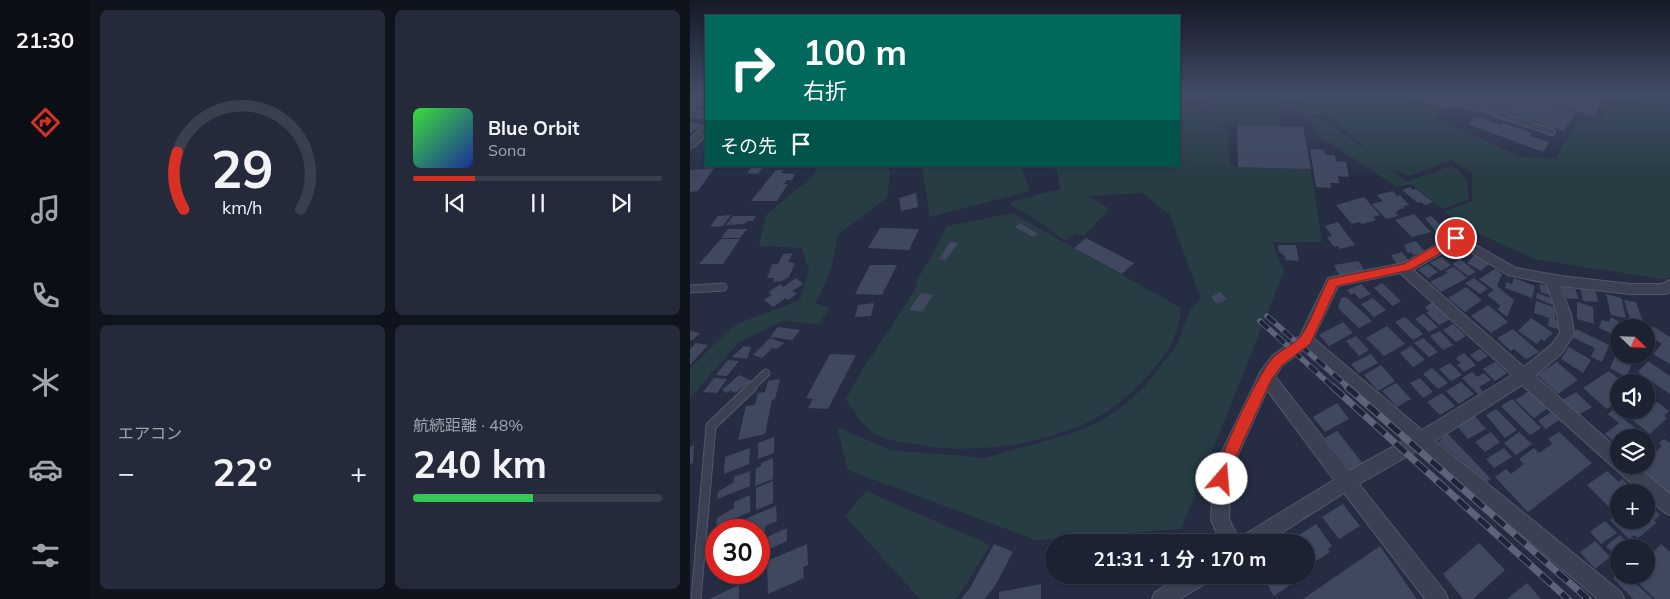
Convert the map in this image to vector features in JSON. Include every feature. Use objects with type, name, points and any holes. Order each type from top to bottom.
[{"type":"street","points":[[690,144],[705,130]]},
{"type":"street","points":[[1227,534],[1220,520],[1222,479],[1227,460],[1266,376],[1277,361],[1306,340],[1333,282],[1406,267],[1444,247],[1456,238],[1513,272],[1630,289],[1665,289],[1670,285]]},
{"type":"street","points":[[1402,268],[1610,453]]},
{"type":"street","points":[[1264,534],[1346,482],[1421,440],[1523,377],[1562,343],[1566,334],[1566,324],[1551,279]]},
{"type":"street","points":[[1306,340],[1421,440],[1614,599]]},
{"type":"street","points":[[1266,376],[1438,599]]},
{"type":"street","points":[[1633,474],[1670,506]]},
{"type":"street","points":[[1162,599],[1186,584]]},
{"type":"lane","points":[[1522,122],[1552,132]]},
{"type":"lane","points":[[690,289],[723,287]]},
{"type":"lane","points":[[696,599],[711,426],[766,373]]},
{"type":"shaded area","points":[[1180,122],[1280,122],[1280,127],[1220,124],[1228,132],[1229,162],[1238,167],[1311,169],[1322,242],[1272,242],[1284,271],[1181,529],[1115,534],[1045,534],[1045,539],[1036,540],[848,470],[837,427],[891,450],[985,458],[1076,432],[1101,421],[1126,404],[1146,385],[1177,345],[1190,310],[1201,299],[1170,215],[1143,193],[1090,196],[1109,209],[1084,236],[1076,233],[1065,241],[1037,220],[1011,205],[1010,202],[1060,190],[1057,170],[1054,167],[1180,167]]},
{"type":"shaded area","points":[[1312,122],[1328,122],[1371,154],[1336,122],[1441,122],[1522,157],[1556,158],[1579,122],[1597,124],[1598,122],[1670,122],[1670,276],[1666,280],[1535,259],[1484,236],[1444,212],[1472,201],[1472,173],[1451,160],[1410,176],[1393,170],[1407,181],[1452,166],[1464,176],[1468,187],[1469,199],[1443,209],[1411,184],[1397,187],[1322,138]]},
{"type":"shaded area","points":[[816,167],[888,167],[890,174],[887,198],[838,234],[831,269],[816,303],[829,308],[819,324],[783,321],[739,342],[690,398],[690,368],[734,325],[800,300],[809,271],[802,248],[759,246],[766,215],[815,174]]},
{"type":"shaded area","points":[[922,167],[1021,167],[1030,191],[930,217]]},
{"type":"shaded area","points":[[1012,213],[1181,308],[1175,336],[1167,352],[1138,386],[1107,412],[1059,434],[1012,445],[964,449],[941,448],[895,441],[872,432],[861,421],[846,399],[859,375],[907,303],[916,287],[918,278],[931,258],[947,226]]},
{"type":"shaded area","points":[[866,491],[990,545],[964,588],[955,599],[920,599],[845,516]]},
{"type":"building","points":[[690,122],[702,125],[690,133]]},
{"type":"building","points":[[1470,122],[1492,122],[1501,125],[1503,123],[1532,133],[1530,136],[1549,142],[1543,152],[1468,124]]},
{"type":"building","points":[[1538,122],[1570,122],[1564,131]]},
{"type":"building","points":[[1237,125],[1303,127],[1311,169],[1238,167]]},
{"type":"building","points":[[1310,149],[1324,150],[1325,155],[1335,155],[1336,161],[1346,162],[1349,177],[1338,176],[1339,183],[1330,183],[1331,188],[1316,187]]},
{"type":"building","points":[[752,167],[763,167],[758,174],[747,173]]},
{"type":"building","points":[[714,168],[698,191],[690,192],[690,170]]},
{"type":"building","points":[[776,170],[783,170],[781,173],[795,174],[792,180],[787,180],[784,184],[788,184],[777,201],[751,201]]},
{"type":"building","points":[[1410,187],[1413,190],[1416,189],[1433,202],[1425,205],[1421,202],[1418,203],[1402,190]]},
{"type":"building","points":[[1393,191],[1397,196],[1400,195],[1409,205],[1403,206],[1405,208],[1395,212],[1398,216],[1386,219],[1372,204],[1383,201],[1377,195]]},
{"type":"building","points":[[916,193],[918,207],[901,211],[899,198]]},
{"type":"building","points":[[1364,197],[1380,215],[1373,217],[1376,220],[1362,224],[1359,222],[1352,224],[1336,205]]},
{"type":"building","points":[[1414,214],[1431,232],[1412,237],[1395,220]]},
{"type":"building","points":[[731,215],[723,226],[710,227],[718,216]]},
{"type":"building","points":[[733,216],[756,216],[753,221],[747,221],[744,224],[726,225]]},
{"type":"building","points":[[1431,216],[1451,235],[1441,238],[1425,218]]},
{"type":"building","points":[[1338,222],[1355,245],[1340,249],[1338,246],[1334,247],[1327,237],[1332,236],[1325,226]]},
{"type":"building","points":[[1020,223],[1038,234],[1033,237],[1015,227]]},
{"type":"building","points":[[880,228],[919,229],[909,250],[868,248]]},
{"type":"building","points":[[728,229],[747,229],[740,238],[721,238]]},
{"type":"building","points":[[1086,238],[1134,263],[1122,274],[1074,248]]},
{"type":"building","points":[[721,239],[740,239],[723,264],[699,264]]},
{"type":"building","points":[[1416,241],[1425,252],[1413,255],[1411,252],[1408,253],[1404,245]]},
{"type":"building","points":[[950,242],[958,243],[946,260],[939,259]]},
{"type":"building","points":[[1278,245],[1296,245],[1299,261],[1286,260],[1285,256],[1279,252]]},
{"type":"building","points":[[1460,245],[1472,253],[1465,258],[1459,255],[1454,258],[1447,253]]},
{"type":"building","points":[[1402,252],[1409,261],[1397,264],[1391,255]]},
{"type":"building","points":[[793,253],[788,262],[795,263],[789,277],[782,281],[773,282],[774,278],[767,278],[772,264],[778,264],[783,254]]},
{"type":"building","points":[[1475,255],[1489,264],[1481,271],[1467,263]]},
{"type":"building","points":[[1441,257],[1451,265],[1441,271],[1430,263]]},
{"type":"building","points":[[1460,259],[1476,272],[1468,276],[1452,264]]},
{"type":"building","points":[[1359,261],[1364,270],[1339,275],[1334,265]]},
{"type":"building","points":[[1428,264],[1438,272],[1428,278],[1418,270]]},
{"type":"building","points":[[870,265],[897,265],[882,295],[855,294]]},
{"type":"building","points":[[1454,267],[1467,278],[1441,292],[1430,282],[1448,273],[1445,271]]},
{"type":"building","points":[[1495,269],[1502,274],[1497,286],[1514,300],[1507,317],[1497,309],[1501,306],[1487,295],[1494,290],[1479,279]]},
{"type":"building","points":[[796,278],[803,284],[792,291],[797,294],[788,300],[786,298],[773,307],[764,300],[772,295],[769,292],[780,284],[783,287]]},
{"type":"building","points":[[1474,278],[1488,289],[1480,294],[1465,283]]},
{"type":"building","points":[[1514,278],[1535,286],[1532,298],[1505,288],[1506,282],[1512,284]]},
{"type":"building","points":[[1382,283],[1401,301],[1393,306],[1374,288]]},
{"type":"building","points":[[1361,284],[1371,294],[1360,299],[1354,293],[1351,295],[1347,290]]},
{"type":"building","points":[[1539,284],[1550,286],[1552,295],[1541,293]]},
{"type":"building","points":[[1466,287],[1482,300],[1465,312],[1448,298]]},
{"type":"building","points":[[1562,287],[1575,289],[1579,299],[1566,298]]},
{"type":"building","points":[[1580,288],[1596,292],[1598,302],[1583,301]]},
{"type":"building","points":[[1220,292],[1227,299],[1217,304],[1211,297]]},
{"type":"building","points":[[921,293],[933,295],[922,312],[909,310]]},
{"type":"building","points":[[1537,293],[1553,299],[1552,305],[1536,298]]},
{"type":"building","points":[[1606,294],[1621,298],[1626,318],[1611,315]]},
{"type":"building","points":[[1346,297],[1372,321],[1359,328],[1338,308],[1341,298]]},
{"type":"building","points":[[1373,298],[1386,310],[1374,317],[1361,304]]},
{"type":"building","points":[[1624,300],[1636,302],[1642,319],[1630,319]]},
{"type":"building","points":[[1536,301],[1556,308],[1555,320],[1561,322],[1560,330],[1548,326],[1549,318],[1534,313]]},
{"type":"building","points":[[1433,302],[1451,319],[1439,325],[1426,313],[1429,311],[1425,307]]},
{"type":"building","points":[[1577,302],[1593,307],[1594,324],[1577,319]]},
{"type":"building","points":[[874,303],[871,316],[855,317],[858,305]]},
{"type":"building","points":[[1488,305],[1508,322],[1491,333],[1471,316]]},
{"type":"building","points":[[1424,314],[1438,327],[1429,332],[1415,319]]},
{"type":"building","points":[[1405,317],[1423,334],[1413,340],[1395,322]]},
{"type":"building","points":[[1531,318],[1553,333],[1544,341],[1541,339],[1537,344],[1518,331]]},
{"type":"building","points":[[1602,320],[1609,322],[1610,320],[1610,333],[1599,328]]},
{"type":"building","points":[[1343,322],[1353,333],[1329,346],[1319,335]]},
{"type":"building","points":[[1453,324],[1466,336],[1456,342],[1443,330]]},
{"type":"building","points":[[1387,326],[1405,344],[1384,356],[1366,338]]},
{"type":"building","points":[[778,327],[800,330],[792,340],[770,337]]},
{"type":"building","points":[[1655,327],[1670,337],[1670,364],[1655,355],[1655,352],[1662,344],[1655,340]]},
{"type":"building","points":[[1513,329],[1539,352],[1526,359],[1514,349],[1511,351],[1497,338]]},
{"type":"building","points":[[1576,329],[1609,345],[1602,362],[1591,357],[1595,348],[1572,337]]},
{"type":"building","points":[[690,331],[700,333],[693,340],[690,340]]},
{"type":"building","points":[[1440,331],[1453,345],[1443,350],[1430,336]]},
{"type":"building","points":[[1356,336],[1369,350],[1359,356],[1346,341]]},
{"type":"building","points":[[770,338],[784,343],[777,349],[772,348],[762,358],[753,355]]},
{"type":"building","points":[[1423,338],[1438,352],[1429,357],[1414,343]]},
{"type":"building","points":[[696,343],[708,345],[690,365],[690,349]]},
{"type":"building","points":[[744,346],[751,347],[747,359],[732,357]]},
{"type":"building","points":[[1411,346],[1425,360],[1413,367],[1400,353]]},
{"type":"building","points":[[1569,347],[1591,360],[1583,373],[1561,359]]},
{"type":"building","points":[[1480,349],[1488,356],[1478,362],[1470,355]]},
{"type":"building","points":[[1464,353],[1476,365],[1464,372],[1457,365],[1461,363],[1456,358]]},
{"type":"building","points":[[830,354],[856,355],[828,409],[808,408],[813,399],[806,398]]},
{"type":"building","points":[[1371,354],[1378,363],[1359,373],[1351,364]]},
{"type":"building","points":[[728,360],[739,361],[727,376],[716,375]]},
{"type":"building","points":[[1495,362],[1507,373],[1495,381],[1483,369]]},
{"type":"building","points":[[1557,362],[1578,380],[1558,394],[1537,375]]},
{"type":"building","points":[[1450,363],[1462,375],[1451,381],[1439,369]]},
{"type":"building","points":[[1612,364],[1632,364],[1627,374],[1621,374],[1610,368]]},
{"type":"building","points":[[1645,364],[1652,364],[1670,376],[1670,394],[1655,384],[1655,374],[1641,374],[1638,372]]},
{"type":"building","points":[[1381,365],[1395,381],[1378,391],[1364,375]]},
{"type":"building","points":[[1432,368],[1448,383],[1438,389],[1423,374]]},
{"type":"building","points":[[1609,371],[1613,374],[1610,374],[1610,407],[1607,409],[1583,388]]},
{"type":"building","points":[[1472,372],[1477,377],[1484,373],[1491,380],[1479,387],[1483,391],[1478,394],[1462,378]]},
{"type":"building","points":[[739,375],[752,381],[735,393],[730,390],[727,393],[722,390]]},
{"type":"building","points":[[714,378],[727,379],[717,393],[703,392]]},
{"type":"building","points":[[1420,378],[1433,392],[1423,398],[1410,383]]},
{"type":"building","points":[[780,379],[775,399],[772,400],[765,434],[738,440],[746,406],[755,405],[758,393],[765,392],[768,381]]},
{"type":"building","points":[[1461,382],[1474,394],[1459,404],[1446,391]]},
{"type":"building","points":[[1396,383],[1411,399],[1397,407],[1382,391]]},
{"type":"building","points":[[1529,391],[1548,408],[1534,418],[1515,400]]},
{"type":"building","points":[[1576,392],[1592,407],[1578,415],[1562,400]]},
{"type":"building","points":[[1442,393],[1455,406],[1440,415],[1427,402]]},
{"type":"building","points":[[1512,399],[1541,428],[1530,435],[1501,406]]},
{"type":"building","points":[[1657,402],[1669,411],[1664,416],[1667,418],[1655,429],[1644,429],[1631,419],[1655,419],[1655,404]]},
{"type":"building","points":[[1337,403],[1349,419],[1325,432],[1313,417]]},
{"type":"building","points":[[1496,409],[1517,430],[1505,438],[1486,415]]},
{"type":"building","points":[[1551,412],[1559,420],[1546,429],[1538,421]]},
{"type":"building","points":[[1474,415],[1486,429],[1468,439],[1456,425]]},
{"type":"building","points":[[1614,419],[1624,419],[1636,429],[1611,429],[1619,423]]},
{"type":"building","points":[[1610,430],[1610,438],[1605,434]]},
{"type":"building","points":[[1337,431],[1364,465],[1352,473],[1325,438]]},
{"type":"building","points":[[1491,432],[1500,442],[1485,452],[1475,442]]},
{"type":"building","points":[[1519,432],[1532,444],[1516,455],[1504,443]]},
{"type":"building","points":[[1559,432],[1592,463],[1528,512],[1495,477],[1506,469],[1511,474],[1524,464],[1519,459],[1534,448],[1539,453],[1552,444],[1548,439]]},
{"type":"building","points":[[1447,433],[1491,479],[1487,482],[1439,442]]},
{"type":"building","points":[[774,437],[774,453],[758,459],[758,443]]},
{"type":"building","points":[[1664,439],[1670,443],[1670,495],[1646,474],[1655,474],[1655,452],[1662,446],[1659,443]]},
{"type":"building","points":[[694,445],[693,463],[690,464],[690,447]]},
{"type":"building","points":[[750,448],[749,464],[724,474],[725,457]]},
{"type":"building","points":[[1504,448],[1512,457],[1494,468],[1486,459]]},
{"type":"building","points":[[773,458],[773,479],[755,486],[756,468],[761,466],[761,463]]},
{"type":"building","points":[[750,471],[750,486],[717,499],[718,492],[734,482],[734,477]]},
{"type":"building","points":[[1607,471],[1619,482],[1622,479],[1627,484],[1610,484],[1610,505],[1608,506],[1587,485]]},
{"type":"building","points":[[773,481],[773,503],[756,510],[756,488]]},
{"type":"building","points":[[750,495],[750,512],[733,519],[717,519],[734,508],[734,502]]},
{"type":"building","points":[[1343,504],[1360,526],[1339,539],[1322,517]]},
{"type":"building","points":[[776,506],[777,521],[770,524],[770,519],[745,519]]},
{"type":"building","points":[[1655,510],[1660,515],[1655,519]]},
{"type":"building","points":[[1605,521],[1610,526],[1610,529],[1617,533],[1601,544],[1590,532]]},
{"type":"building","points":[[1316,524],[1332,546],[1328,549],[1330,552],[1315,561],[1315,534],[1300,534]]},
{"type":"building","points":[[787,528],[787,541],[770,549],[770,536]]},
{"type":"building","points":[[1619,529],[1649,529],[1638,538],[1634,535],[1629,539]]},
{"type":"building","points":[[1620,535],[1624,539],[1615,539]]},
{"type":"building","points":[[1595,541],[1610,557],[1595,569],[1580,552]]},
{"type":"building","points":[[1479,543],[1505,570],[1473,599],[1463,599],[1443,574]]},
{"type":"building","points":[[807,544],[808,565],[803,567],[804,578],[768,594],[770,560]]},
{"type":"building","points":[[994,544],[1013,552],[995,586],[984,599],[961,599],[970,588]]},
{"type":"building","points":[[1661,544],[1670,552],[1670,599],[1655,599],[1639,584],[1655,584],[1655,550]]},
{"type":"building","points":[[1380,546],[1417,599],[1303,599]]},
{"type":"building","points":[[1527,583],[1541,599],[1507,599]]},
{"type":"building","points":[[1041,584],[1041,599],[999,599],[999,592]]},
{"type":"building","points":[[1267,584],[1291,584],[1274,596]]},
{"type":"building","points":[[1619,584],[1636,584],[1653,599],[1633,599]]},
{"type":"building","points":[[739,585],[739,599],[709,599]]},
{"type":"railway","points":[[1267,316],[1349,388]]},
{"type":"railway","points":[[1260,321],[1334,388]]},
{"type":"railway","points":[[1333,387],[1568,599]]},
{"type":"railway","points":[[1347,387],[1588,599]]},
{"type":"route","points":[[1222,479],[1227,460],[1266,376],[1277,361],[1306,340],[1333,282],[1406,267],[1451,243],[1456,238]]}]
